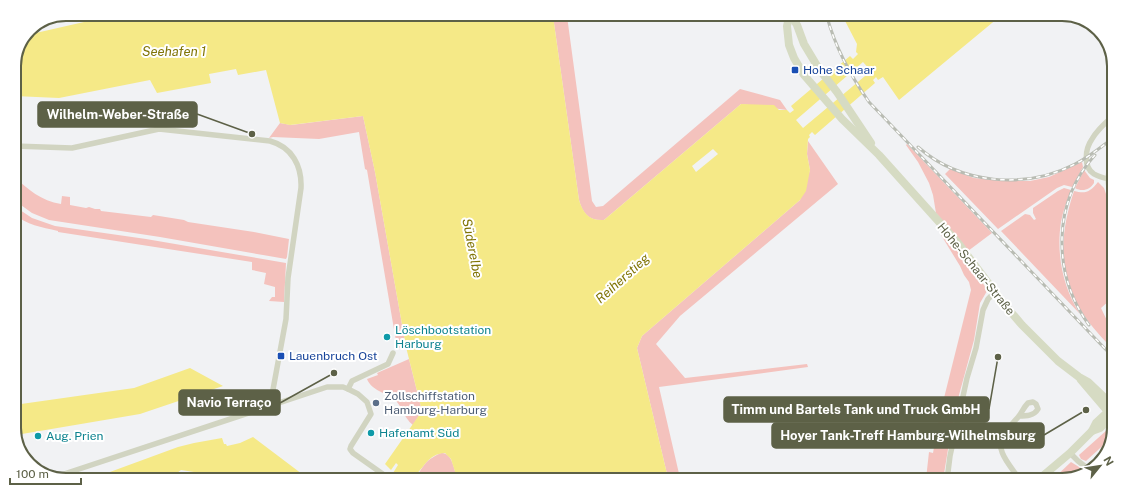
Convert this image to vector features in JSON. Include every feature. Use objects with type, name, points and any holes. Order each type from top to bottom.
[{"type":"main road","name":"Hohe-Schaar-Straße","points":[[789,21],[787,32],[792,52],[800,68],[842,119],[879,156],[958,243],[995,292],[1031,335],[1058,361],[1088,382],[1107,400]]},
{"type":"main road","name":"Hohe-Schaar-Straße","points":[[794,21],[797,25],[804,44],[879,156]]},
{"type":"main road","name":"Hohe-Schaar-Straße","points":[[1079,377],[1084,385],[1107,411]]},
{"type":"main road","points":[[1046,473],[1070,453],[1092,431],[1100,428],[1107,418]]},
{"type":"street","points":[[1107,122],[1092,138],[1088,146],[1086,156],[1092,172],[1098,176],[1107,178]]},
{"type":"street","points":[[21,146],[72,148],[159,129],[270,141],[280,144],[291,154],[299,166],[301,181],[288,278],[287,308],[284,332],[268,405]]},
{"type":"street","points":[[947,473],[967,378],[976,348],[983,310],[988,299],[995,292]]},
{"type":"street","points":[[348,388],[352,381],[388,364],[393,353]]},
{"type":"street","points":[[67,473],[268,405],[326,387],[337,386],[348,388],[364,399],[371,412],[351,446],[351,450],[382,473]]},
{"type":"street","points":[[1015,473],[1002,455],[1000,446],[1005,432],[1019,416]]},
{"type":"street","points":[[1070,453],[1080,462]]},
{"type":"shaded area","points":[[554,21],[568,21],[592,201],[596,207],[603,206],[740,89],[780,100],[787,110],[741,104],[604,220],[594,219],[587,216],[582,209],[579,200]]},
{"type":"shaded area","points":[[363,116],[375,172],[406,347],[397,347],[367,170],[365,169],[359,132],[319,139],[269,138],[280,123],[291,125]]},
{"type":"shaded area","points":[[808,141],[838,184],[680,316],[656,344],[685,378],[807,364],[808,367],[659,387],[679,473],[667,473],[637,348],[642,336],[800,200],[810,170],[807,154]]},
{"type":"shaded area","points":[[907,144],[992,233],[968,251],[936,213],[929,183],[918,162],[906,145]]},
{"type":"shaded area","points":[[1082,162],[1083,167],[1072,187],[1064,185],[1057,188],[998,229],[945,174],[950,169],[974,178],[1002,181],[1030,181],[1049,177]]},
{"type":"shaded area","points":[[1084,170],[1090,178],[1094,180],[1094,183],[1088,189],[1083,190],[1075,188]]},
{"type":"shaded area","points":[[1098,182],[1104,188],[1107,197],[1107,303],[1101,308],[1107,321],[1107,343],[1093,328],[1078,306],[1071,292],[1064,264],[1063,249],[1066,220],[1074,191],[1085,192],[1093,188]]},
{"type":"shaded area","points":[[21,183],[35,194],[47,200],[61,204],[62,196],[70,197],[70,205],[100,209],[101,211],[151,217],[153,215],[289,239],[287,257],[286,259],[160,237],[49,220],[32,213],[21,205]]},
{"type":"shaded area","points":[[1064,188],[1071,190],[1061,222],[1059,246],[1060,258],[1065,282],[1080,314],[1001,231],[1025,214],[1030,215],[1034,220],[1036,219],[1033,213],[1033,208]]},
{"type":"shaded area","points":[[21,211],[32,218],[55,226],[146,239],[286,263],[284,302],[269,301],[272,297],[275,297],[275,287],[264,284],[266,273],[252,270],[252,262],[58,232],[21,219]]},
{"type":"shaded area","points":[[943,234],[958,250],[987,291],[980,303],[974,340],[959,395],[944,473],[927,473],[929,452],[933,453],[940,414],[971,290],[969,282],[941,235]]},
{"type":"shaded area","points":[[409,359],[422,411],[413,425],[407,419],[395,400],[375,389],[367,379]]},
{"type":"shaded area","points":[[1107,430],[1104,444],[1102,446],[1089,446]]},
{"type":"shaded area","points":[[441,453],[448,455],[456,473],[419,473],[433,457]]},
{"type":"shaded area","points":[[1071,462],[1080,468],[1079,470],[1059,473]]},
{"type":"water","points":[[88,21],[554,21],[579,200],[582,209],[587,215],[594,219],[604,220],[741,104],[774,105],[779,110],[787,110],[790,113],[794,110],[791,106],[850,56],[853,59],[858,54],[856,52],[857,44],[845,21],[994,21],[899,100],[883,77],[878,80],[876,77],[873,80],[875,83],[815,135],[812,132],[808,139],[807,154],[810,170],[806,191],[800,200],[642,336],[637,348],[667,473],[455,473],[451,459],[445,453],[434,456],[417,473],[393,473],[398,465],[396,463],[391,470],[385,464],[422,411],[406,347],[375,172],[363,116],[290,125],[280,123],[266,70],[238,75],[236,69],[209,74],[211,83],[157,93],[150,80],[59,98],[21,96],[21,63],[24,49],[35,33]],"holes":[[[863,62],[871,71],[803,128],[796,120]]]},
{"type":"water","points":[[190,368],[223,386],[140,414],[22,434],[21,404],[134,388]]},
{"type":"water","points":[[253,437],[301,473],[195,473],[181,470],[177,473],[107,473],[178,447],[194,443],[222,438],[224,444],[227,446],[240,443]]},
{"type":"pier","points":[[713,149],[718,154],[696,172],[692,166]]},
{"type":"railway","points":[[828,21],[844,61],[869,102],[1107,351]]},
{"type":"railway","points":[[918,147],[953,169],[994,179],[1014,180],[1035,178],[1056,172],[1075,164],[1107,143]]},
{"type":"railway","points":[[1089,325],[1077,305],[1068,284],[1063,261],[1062,238],[1064,216],[1071,194],[1081,174],[1095,155]]},
{"type":"place","name":"Hohe Schaar","points":[[795,70]]},
{"type":"place","name":"Wilhelm-Weber-Straße","points":[[252,134]]},
{"type":"place","name":"Löschbootstation Harburg","points":[[387,337]]},
{"type":"place","name":"Lauenbruch Ost","points":[[281,356]]},
{"type":"place","name":"Timm und Bartels Tank und Truck GmbH","points":[[998,357]]},
{"type":"place","name":"Navio Terraço","points":[[334,373]]},
{"type":"place","name":"Zollschiffstation Hamburg-Harburg","points":[[376,403]]},
{"type":"place","name":"Hoyer Tank-Treff Hamburg-Wilhelmsburg","points":[[1086,410]]},
{"type":"place","name":"Hafenamt Süd","points":[[371,433]]},
{"type":"place","name":"Aug. Prien","points":[[38,436]]},
{"type":"water label","name":"Seehafen 1","points":[[174,51]]},
{"type":"water label","name":"Süderelbe","points":[[473,248]]},
{"type":"water label","name":"Reiherstieg","points":[[622,278]]}]
